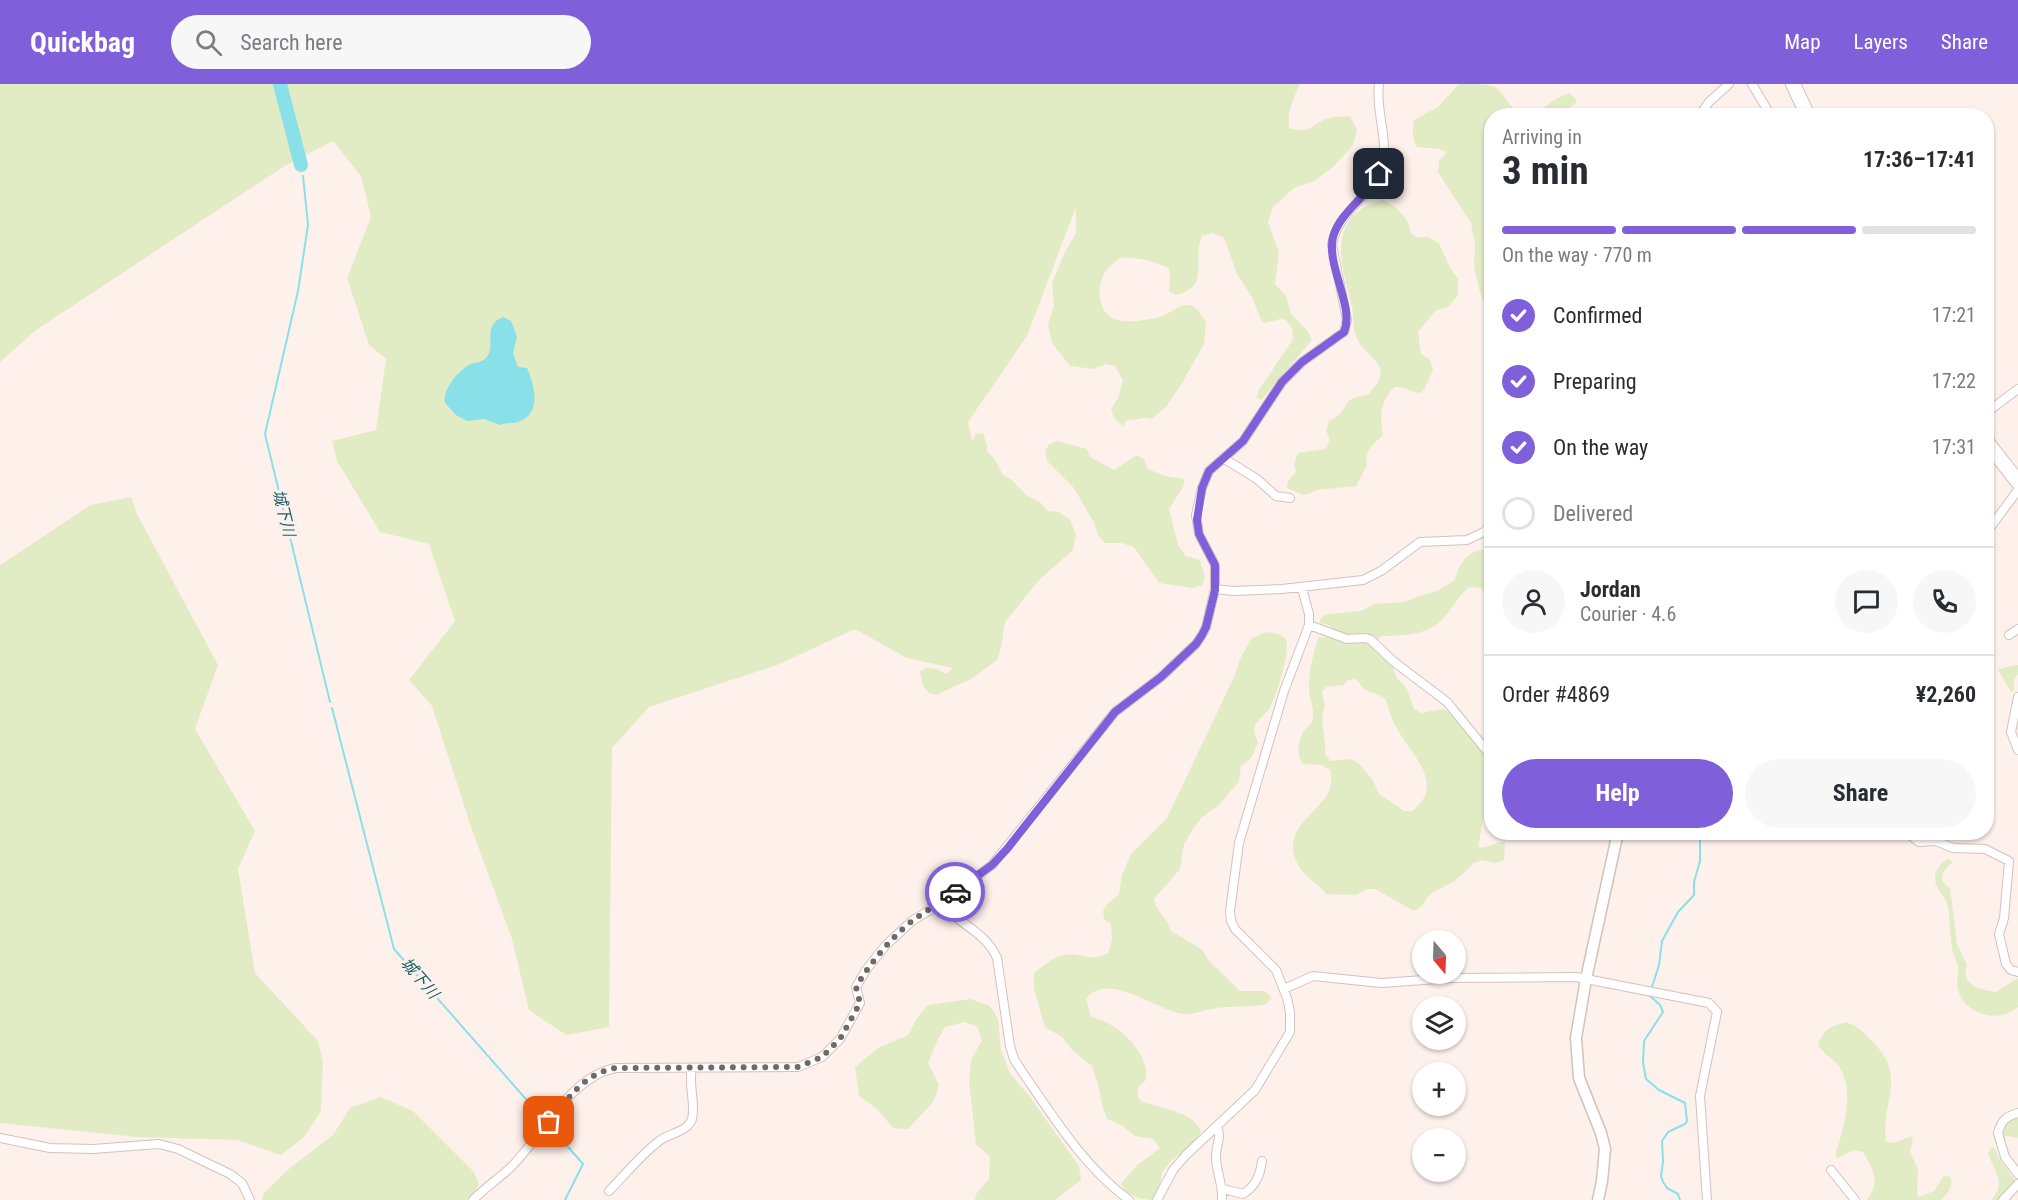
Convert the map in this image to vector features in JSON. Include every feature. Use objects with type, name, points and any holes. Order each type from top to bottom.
[{"type":"highway","points":[[1793,84],[1804,108]]},
{"type":"highway","points":[[1994,451],[2018,482]]},
{"type":"street","points":[[474,1200],[512,1166],[579,1086],[604,1070],[616,1068],[798,1067],[822,1057],[840,1039],[860,1003],[856,987],[885,946],[912,921],[941,903],[992,865],[1115,712],[1161,677],[1196,644],[1206,627],[1215,590],[1215,565],[1199,534],[1196,515],[1202,488],[1209,471],[1243,441],[1282,382],[1302,362],[1341,335],[1346,328],[1347,320],[1332,253],[1333,237],[1340,221],[1374,183],[1382,165],[1384,144],[1378,97],[1379,84]]},
{"type":"street","points":[[1705,108],[1729,84]]},
{"type":"street","points":[[1752,84],[1766,108]]},
{"type":"street","points":[[1994,407],[2018,389]]},
{"type":"street","points":[[1223,458],[1257,479],[1276,496],[1290,498]]},
{"type":"street","points":[[1994,522],[2018,490]]},
{"type":"street","points":[[1215,590],[1302,588],[1363,580],[1381,571],[1420,543],[1467,540],[1484,532]]},
{"type":"street","points":[[1157,1200],[1173,1170],[1186,1155],[1255,1090],[1290,1032],[1290,1012],[1276,970],[1235,929],[1230,911],[1239,843],[1284,691],[1309,625],[1310,614],[1302,588]]},
{"type":"street","points":[[1309,625],[1347,639],[1371,640],[1393,661],[1447,702],[1484,747]]},
{"type":"street","points":[[2009,635],[2018,629]]},
{"type":"street","points":[[2018,697],[2011,732],[2018,750]]},
{"type":"street","points":[[1598,1200],[1605,1149],[1579,1078],[1577,1028],[1616,840]]},
{"type":"street","points":[[1916,840],[1919,842],[1936,841],[1953,848],[1985,849],[2008,860],[2010,866],[2004,918],[1999,934],[2006,964],[2011,970],[2018,972]]},
{"type":"street","points":[[941,903],[950,914],[985,938],[998,958],[1010,1046],[1020,1070],[1080,1154],[1129,1200]]},
{"type":"street","points":[[1284,989],[1313,976],[1381,983],[1452,978],[1576,977],[1709,1003],[1717,1012],[1700,1096],[1707,1200]]},
{"type":"street","points":[[609,1191],[661,1140],[685,1128],[691,1121],[689,1079],[692,1068]]},
{"type":"street","points":[[2018,1113],[2010,1114],[2003,1120],[1998,1133],[2005,1157],[2018,1174]]},
{"type":"street","points":[[1217,1126],[1220,1133],[1216,1154],[1222,1200]]},
{"type":"street","points":[[0,1138],[50,1148],[93,1149],[159,1144],[178,1149],[230,1174],[242,1183],[250,1200]]},
{"type":"street","points":[[1222,1189],[1243,1194],[1247,1192],[1260,1175],[1262,1161]]},
{"type":"street","points":[[1831,1170],[1855,1200]]},
{"type":"street","points":[[2003,1200],[2018,1184]]},
{"type":"green space","points":[[0,84],[1300,84],[1290,111],[1289,128],[1304,130],[1330,118],[1350,116],[1357,130],[1353,145],[1333,167],[1314,181],[1294,188],[1273,207],[1268,222],[1279,252],[1275,284],[1286,296],[1291,314],[1307,330],[1312,340],[1261,400],[1256,398],[1259,390],[1293,339],[1292,328],[1286,320],[1280,319],[1265,323],[1261,320],[1252,297],[1237,274],[1224,238],[1212,233],[1202,236],[1199,245],[1197,279],[1187,291],[1176,295],[1169,291],[1169,268],[1139,259],[1120,258],[1110,266],[1102,278],[1100,294],[1103,309],[1115,319],[1137,321],[1151,319],[1190,305],[1206,322],[1204,344],[1166,407],[1151,419],[1127,420],[1123,426],[1114,418],[1111,409],[1119,396],[1123,380],[1115,366],[1105,364],[1094,369],[1070,366],[1052,343],[1048,325],[1054,305],[1052,283],[1076,233],[1076,207],[1027,336],[968,422],[972,441],[976,434],[983,433],[987,452],[994,458],[1003,475],[1011,479],[1026,495],[1040,502],[1048,511],[1059,512],[1070,520],[1076,535],[1073,550],[1039,580],[1005,622],[997,660],[973,678],[936,695],[929,693],[923,686],[920,671],[933,668],[946,674],[953,668],[907,658],[855,629],[777,665],[649,707],[612,748],[609,1027],[566,1035],[529,1010],[512,939],[471,827],[432,706],[409,680],[455,621],[429,544],[380,532],[337,461],[332,441],[376,430],[386,359],[369,345],[347,278],[371,217],[361,176],[333,141],[283,167],[36,330],[0,362]]},
{"type":"green space","points":[[1459,84],[1484,84],[1496,88],[1513,108],[1484,108],[1484,303],[1474,267],[1475,245],[1471,223],[1438,172],[1439,161],[1447,152],[1417,147],[1413,137],[1414,120],[1438,107]]},
{"type":"green space","points":[[1569,93],[1576,99],[1576,103],[1569,108],[1543,108]]},
{"type":"green space","points":[[1382,199],[1400,212],[1410,232],[1416,237],[1428,237],[1439,243],[1449,266],[1458,279],[1458,295],[1448,307],[1435,311],[1418,332],[1421,354],[1430,360],[1433,370],[1424,390],[1420,393],[1394,387],[1386,398],[1381,421],[1383,435],[1368,451],[1367,465],[1356,486],[1316,490],[1303,495],[1287,488],[1288,481],[1296,472],[1294,464],[1298,453],[1326,449],[1330,440],[1326,430],[1329,421],[1341,413],[1352,399],[1368,395],[1380,376],[1378,363],[1362,346],[1355,334],[1341,255],[1345,230],[1351,219],[1362,209]]},
{"type":"green space","points":[[1057,441],[1087,449],[1090,457],[1114,470],[1137,455],[1144,459],[1148,469],[1165,476],[1185,479],[1183,487],[1169,509],[1178,545],[1186,556],[1200,560],[1205,578],[1202,585],[1193,588],[1159,583],[1134,547],[1121,543],[1105,543],[1099,537],[1094,523],[1074,488],[1048,462],[1045,453],[1048,445]]},
{"type":"green space","points":[[131,497],[137,514],[218,665],[195,729],[255,831],[238,869],[255,973],[318,1041],[323,1062],[321,1111],[304,1137],[281,1155],[237,1140],[137,1137],[0,1123],[0,565],[91,505]]},
{"type":"green space","points":[[1484,549],[1484,593],[1481,588],[1469,587],[1435,626],[1413,634],[1381,636],[1378,640],[1386,650],[1397,678],[1407,689],[1414,709],[1421,713],[1443,709],[1456,717],[1484,744],[1484,818],[1478,847],[1505,842],[1504,860],[1496,863],[1482,860],[1474,863],[1456,880],[1429,895],[1422,906],[1414,911],[1375,889],[1367,889],[1356,895],[1326,894],[1300,868],[1293,848],[1295,835],[1327,795],[1331,783],[1330,770],[1322,765],[1303,764],[1299,753],[1301,736],[1313,717],[1309,688],[1315,649],[1319,637],[1325,638],[1332,630],[1331,626],[1320,623],[1320,620],[1328,614],[1361,611],[1375,604],[1404,602],[1437,591],[1455,580],[1459,567],[1468,556]],"holes":[[[1356,679],[1364,689],[1385,698],[1393,722],[1416,757],[1426,779],[1426,790],[1422,801],[1412,811],[1404,811],[1379,794],[1373,780],[1358,763],[1351,759],[1331,761],[1325,755],[1322,724],[1325,706],[1322,692],[1326,687],[1344,685],[1348,680]]]},
{"type":"green space","points":[[1265,632],[1282,636],[1287,645],[1282,674],[1273,702],[1255,725],[1258,743],[1251,758],[1241,766],[1239,781],[1219,805],[1201,818],[1193,829],[1184,844],[1180,869],[1154,899],[1171,931],[1203,950],[1208,960],[1240,991],[1265,991],[1271,997],[1267,1004],[1219,1008],[1188,1014],[1174,1012],[1120,990],[1096,991],[1086,999],[1091,1017],[1121,1032],[1130,1040],[1143,1059],[1146,1080],[1138,1087],[1138,1097],[1141,1101],[1182,1114],[1196,1123],[1201,1130],[1195,1142],[1165,1168],[1158,1200],[1142,1199],[1128,1192],[1121,1184],[1136,1166],[1160,1148],[1153,1139],[1135,1136],[1123,1126],[1107,1119],[1092,1066],[1072,1050],[1062,1037],[1045,1027],[1034,989],[1034,973],[1060,956],[1075,954],[1095,957],[1108,953],[1112,940],[1111,924],[1104,919],[1103,911],[1108,903],[1119,895],[1122,875],[1131,854],[1167,818],[1234,677],[1240,659],[1251,639]]},
{"type":"green space","points":[[2018,665],[2018,674],[2014,679],[2014,691],[2011,692],[1998,670]]},
{"type":"green space","points":[[1947,859],[1952,863],[1944,872],[1942,879],[1950,888],[1957,944],[1967,965],[1966,977],[1978,988],[1996,992],[2018,978],[2018,1007],[2006,1014],[1993,1016],[1978,1012],[1969,1007],[1960,995],[1957,985],[1958,966],[1952,949],[1948,907],[1935,878],[1937,869]]},
{"type":"green space","points":[[970,999],[990,1006],[998,1019],[1001,1050],[1010,1073],[1079,1166],[1081,1180],[1055,1200],[975,1200],[976,1194],[989,1179],[990,1157],[976,1144],[969,1081],[971,1060],[982,1040],[977,1026],[964,1022],[945,1027],[928,1063],[939,1085],[934,1101],[908,1129],[893,1128],[877,1109],[859,1096],[855,1067],[878,1048],[908,1035],[917,1018],[928,1005]]},
{"type":"green space","points":[[1846,1022],[1872,1041],[1883,1054],[1889,1067],[1891,1090],[1886,1114],[1886,1142],[1894,1143],[1911,1136],[1913,1138],[1910,1152],[1918,1169],[1917,1195],[1919,1197],[1934,1191],[1944,1175],[1950,1177],[1951,1186],[1941,1200],[1867,1200],[1875,1181],[1863,1152],[1853,1150],[1839,1158],[1835,1156],[1846,1110],[1846,1086],[1838,1065],[1818,1046],[1822,1036],[1828,1030]]},
{"type":"green space","points":[[380,1097],[413,1111],[474,1172],[479,1185],[467,1200],[262,1200],[263,1194],[291,1167],[333,1135],[350,1108]]},
{"type":"green space","points":[[2018,1116],[2018,1138],[2002,1135],[2003,1125]]},
{"type":"green space","points":[[1992,1147],[1995,1148],[1999,1159],[2015,1180],[2015,1184],[2002,1200],[1991,1200],[1996,1194],[1999,1182],[1988,1153]]},
{"type":"water","points":[[503,317],[511,321],[517,337],[513,353],[518,367],[527,368],[530,375],[534,391],[534,406],[526,418],[516,423],[500,425],[484,419],[467,421],[456,415],[445,403],[446,392],[460,372],[469,365],[486,358],[489,353],[493,325]]},
{"type":"waterway","points":[[280,84],[301,165]]},
{"type":"waterway","name":"城下川","points":[[303,176],[308,225],[298,291],[265,434],[330,702]]},
{"type":"waterway","name":"城下川","points":[[332,708],[394,949],[583,1164],[565,1200]]},
{"type":"waterway","points":[[1652,987],[1659,965],[1662,941],[1678,912],[1694,895],[1694,882],[1700,861],[1700,840]]},
{"type":"waterway","points":[[1649,995],[1660,1005],[1663,1012],[1644,1041],[1643,1062],[1646,1079],[1659,1090],[1685,1103],[1687,1121],[1668,1132],[1662,1141],[1661,1176],[1667,1188],[1678,1194],[1680,1200]]},
{"type":"way so far","points":[[549,1122],[579,1086],[604,1070],[616,1068],[798,1067],[822,1057],[840,1039],[860,1003],[856,987],[885,946],[912,921],[955,892]]},
{"type":"route","points":[[955,892],[992,865],[1007,849],[1115,712],[1161,677],[1196,644],[1202,635],[1215,590],[1215,565],[1199,534],[1196,515],[1205,478],[1209,471],[1243,441],[1282,382],[1302,362],[1344,332],[1347,320],[1332,253],[1333,237],[1340,221],[1374,183],[1379,174]]}]
